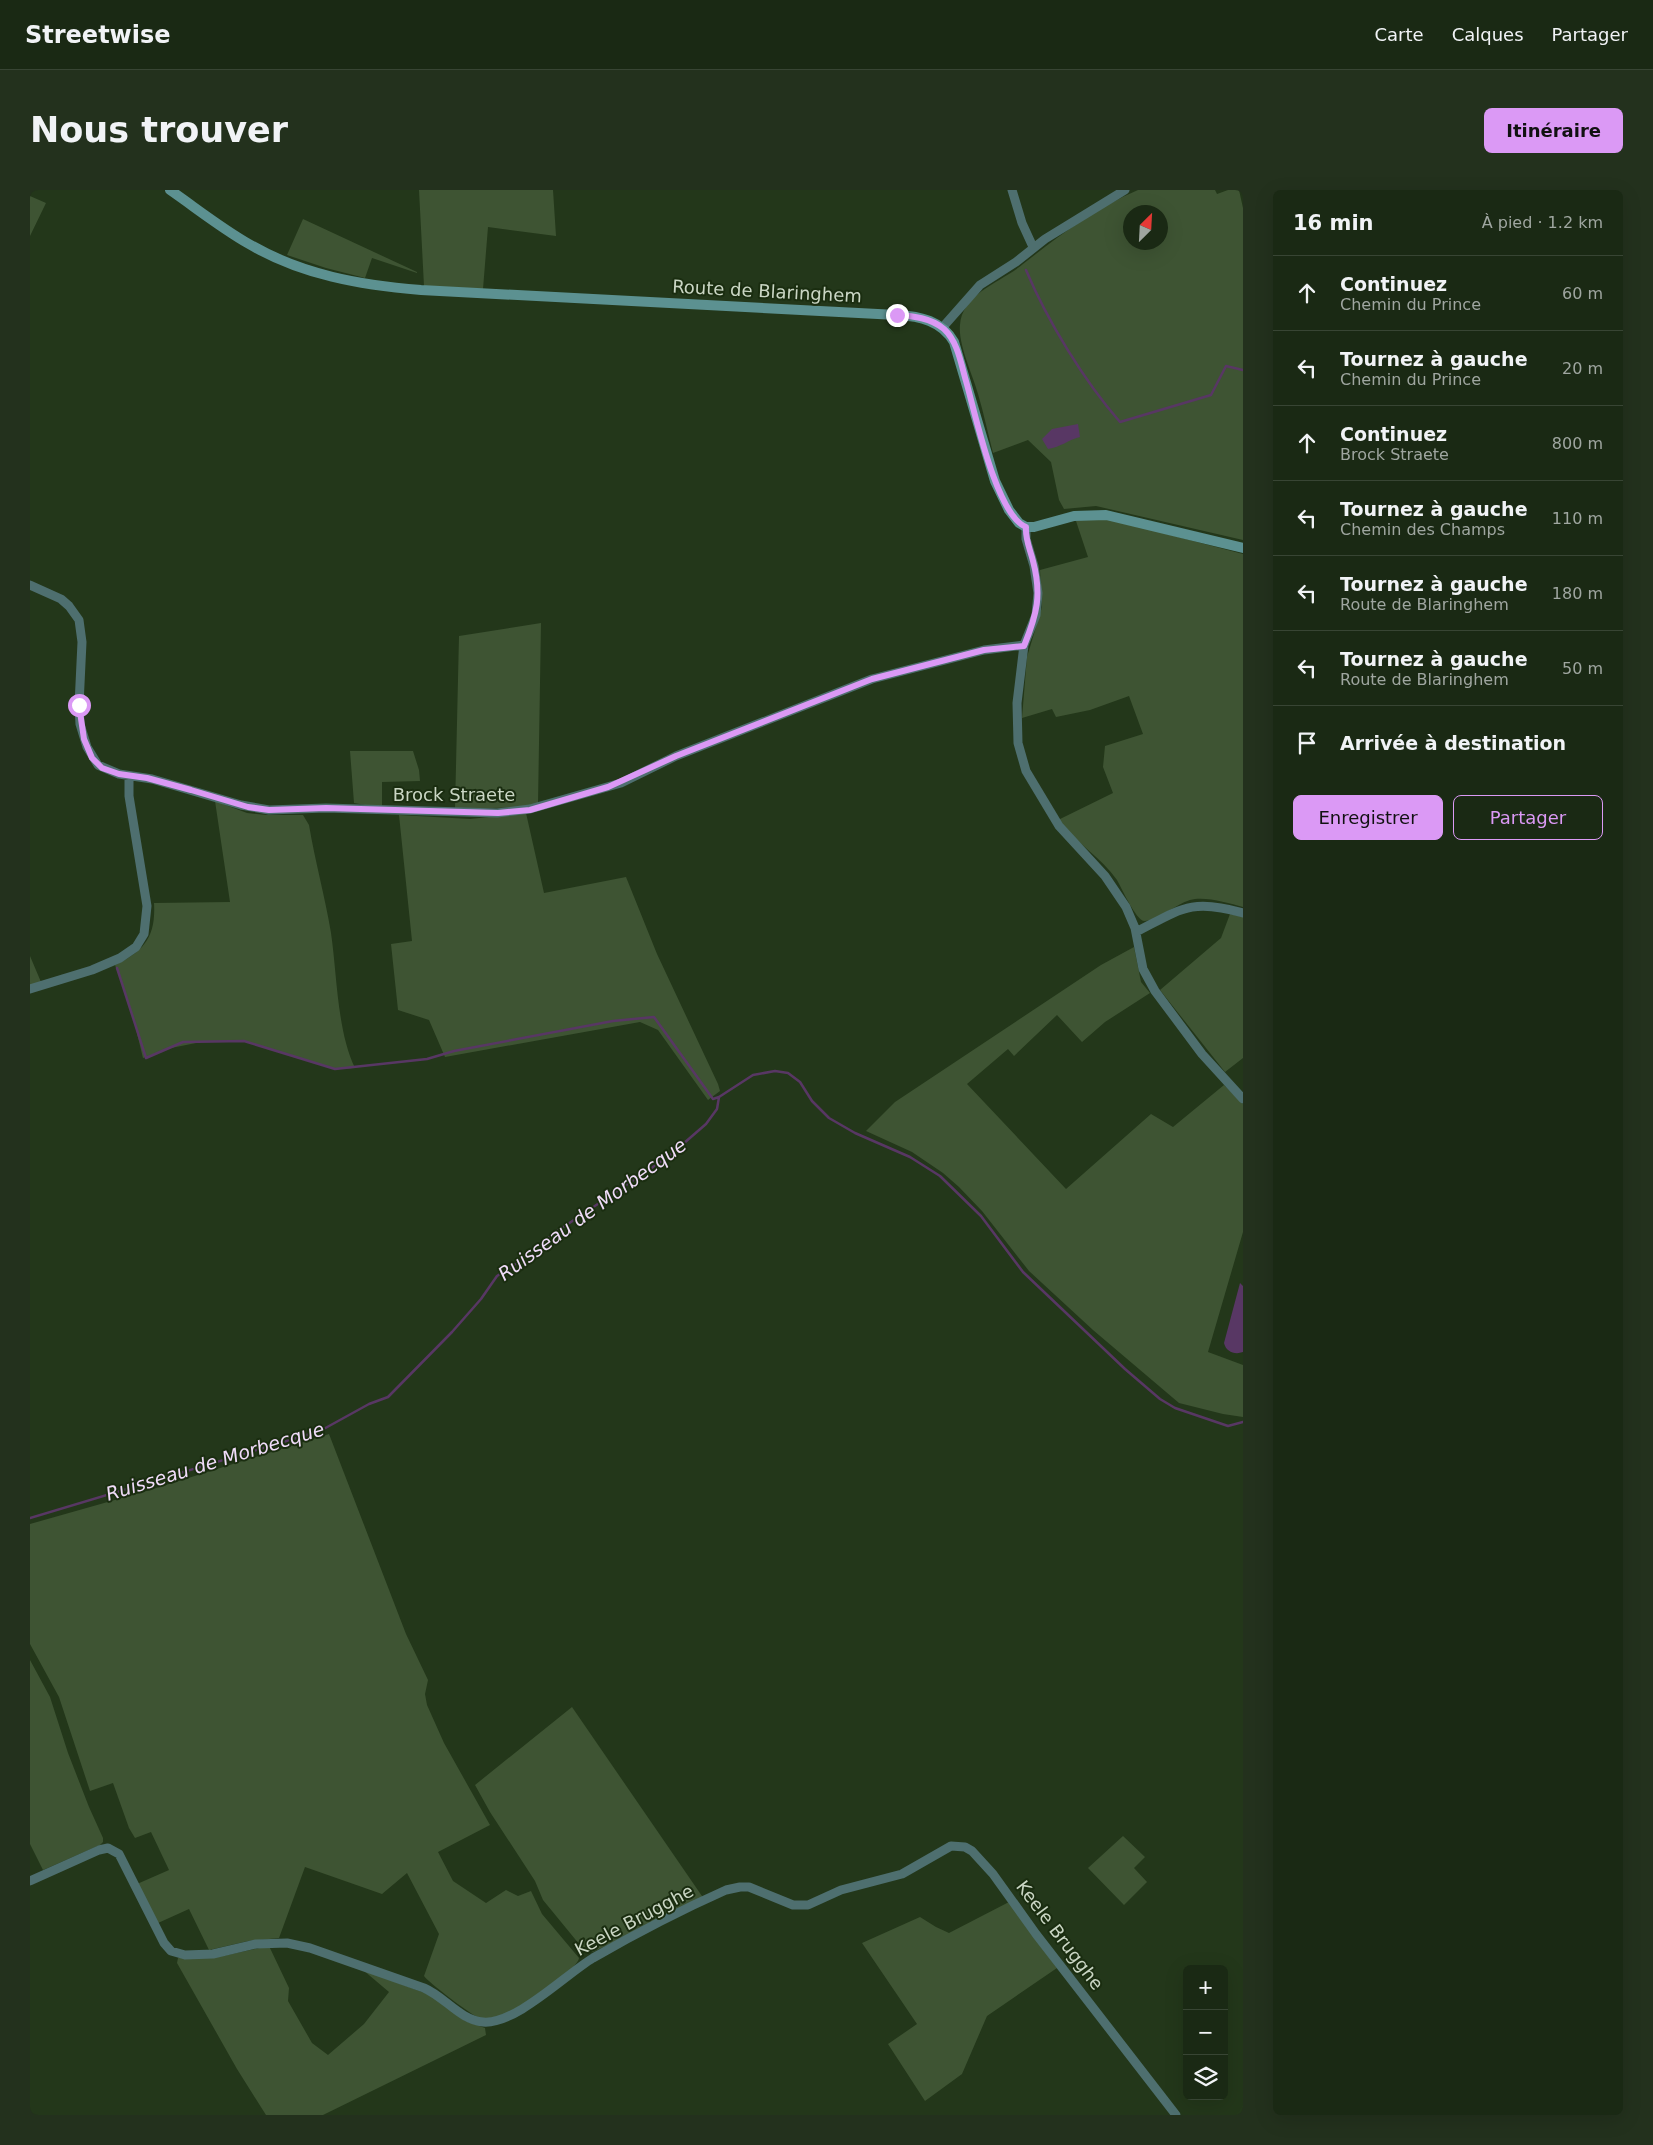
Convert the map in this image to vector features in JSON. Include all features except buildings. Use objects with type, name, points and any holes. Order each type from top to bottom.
[{"type":"street","name":"Route de Blaringhem","points":[[170,190],[231,233],[275,258],[317,274],[360,284],[439,291],[897,315],[924,319],[942,328]]},
{"type":"street","points":[[1012,190],[1022,223],[1033,247]]},
{"type":"street","points":[[1125,190],[1107,199],[1033,247],[1016,262],[980,285],[942,328],[951,338],[958,352],[998,489],[1012,516],[1019,523],[1026,527],[1038,526],[1074,516],[1099,514],[1243,548]]},
{"type":"street","points":[[1026,527],[1026,539],[1037,580],[1038,600],[1034,621],[1024,646],[1017,727],[1020,751],[1026,771],[1059,826],[1101,871],[1129,913],[1136,932],[1141,963],[1155,992],[1202,1054],[1243,1099]]},
{"type":"street","name":"Brock Straete","points":[[30,585],[61,599],[69,606],[79,620],[82,642],[79,709],[84,739],[92,758],[98,764],[108,770],[152,779],[241,806],[269,810],[326,808],[490,813],[521,811],[615,785],[676,756],[863,682],[970,653],[997,647],[1024,646]]},
{"type":"street","points":[[30,989],[102,966],[129,953],[142,939],[146,924],[147,906],[129,796],[130,776]]},
{"type":"street","points":[[1136,932],[1186,907],[1212,906],[1243,913]]},
{"type":"street","name":"Keele Brugghe","points":[[30,1881],[99,1850],[111,1848],[120,1857],[164,1943],[174,1953],[185,1955],[208,1954],[270,1943],[299,1945],[424,1988],[439,1995],[468,2018],[489,2022],[498,2021],[512,2014],[597,1956],[730,1889],[749,1887],[793,1905],[808,1905],[841,1890],[895,1876],[948,1848],[962,1846],[972,1851],[993,1874],[1040,1940],[1176,2115]]},
{"type":"green space","points":[[419,190],[553,190],[556,236],[488,227],[483,289],[424,286]]},
{"type":"green space","points":[[1138,190],[1215,190],[1217,194],[1228,190],[1239,190],[1243,208],[1243,540],[1096,506],[1064,509],[1059,500],[1051,462],[1028,440],[993,453],[976,386],[961,342],[960,325],[962,314],[975,296],[984,289],[1107,205]]},
{"type":"green space","points":[[30,196],[46,203],[30,236]]},
{"type":"green space","points":[[303,219],[417,273],[372,258],[365,278],[287,255]]},
{"type":"green space","points":[[1090,518],[1113,520],[1243,554],[1243,907],[1216,900],[1196,899],[1185,902],[1155,918],[1144,921],[1133,910],[1111,872],[1058,820],[1113,793],[1103,767],[1105,746],[1143,734],[1129,696],[1090,710],[1056,717],[1052,709],[1022,718],[1027,657],[1042,607],[1040,570],[1088,557],[1076,521]]},
{"type":"green space","points":[[541,623],[538,804],[523,807],[455,809],[459,636]]},
{"type":"green space","points":[[350,751],[413,751],[419,770],[420,781],[382,782],[382,808],[354,803]]},
{"type":"green space","points":[[215,801],[247,813],[303,815],[309,825],[331,933],[338,1002],[344,1037],[355,1068],[335,1069],[244,1041],[206,1041],[171,1048],[143,1058],[133,1017],[115,965],[134,954],[146,941],[153,925],[154,903],[230,902]]},
{"type":"green space","points":[[526,813],[544,893],[626,877],[657,954],[718,1084],[720,1091],[708,1100],[658,1030],[640,1022],[445,1057],[429,1020],[398,1010],[391,944],[412,941],[399,815],[470,819]]},
{"type":"green space","points":[[1230,914],[1243,917],[1243,1058],[1225,1072],[1160,990],[1221,938]]},
{"type":"green space","points":[[1134,947],[1141,982],[1150,993],[1105,1022],[1082,1042],[1057,1015],[1014,1056],[1008,1049],[967,1084],[1066,1189],[1151,1114],[1173,1127],[1224,1085],[1243,1104],[1243,1232],[1208,1352],[1243,1365],[1243,1417],[1179,1403],[1093,1330],[1029,1271],[982,1211],[943,1173],[912,1152],[866,1131],[895,1102],[1101,965]]},
{"type":"green space","points":[[30,956],[41,982],[30,986]]},
{"type":"green space","points":[[329,1434],[406,1634],[428,1680],[425,1694],[427,1705],[444,1743],[490,1825],[438,1852],[453,1881],[486,1903],[506,1890],[518,1896],[531,1891],[542,1914],[579,1958],[567,1973],[541,1993],[513,2010],[493,2019],[474,2015],[424,1976],[439,1934],[407,1873],[382,1894],[305,1867],[279,1938],[248,1941],[209,1950],[189,1909],[158,1923],[137,1884],[169,1870],[151,1832],[135,1838],[129,1828],[113,1783],[90,1791],[59,1697],[30,1644],[30,1524],[150,1490]]},
{"type":"green space","points":[[30,1660],[50,1697],[68,1753],[103,1838],[103,1842],[100,1845],[43,1870],[30,1844]]},
{"type":"green space","points":[[572,1707],[704,1899],[593,1952],[584,1950],[543,1900],[535,1881],[490,1812],[475,1785]]},
{"type":"green space","points":[[1123,1836],[1145,1857],[1134,1868],[1147,1882],[1124,1905],[1088,1868]]},
{"type":"green space","points":[[1009,1902],[1057,1968],[987,2016],[962,2074],[925,2101],[888,2044],[917,2024],[862,1943],[920,1917],[949,1933]]},
{"type":"green space","points":[[269,1946],[289,1988],[288,2001],[312,2043],[328,2055],[364,2024],[389,1992],[363,1970],[430,1995],[465,2021],[485,2028],[486,2035],[323,2115],[266,2115],[237,2069],[177,1963],[178,1958],[223,1956]]},
{"type":"shaded area","points":[[1078,424],[1080,437],[1048,449],[1042,439],[1052,429]]},
{"type":"shaded area","points":[[1240,1283],[1243,1286],[1243,1352],[1237,1353],[1229,1351],[1224,1343]]},
{"type":"waterway","points":[[1026,270],[1044,309],[1067,349],[1106,406],[1120,422],[1211,395],[1226,366],[1243,370]]},
{"type":"waterway","points":[[117,968],[146,1058],[183,1042],[244,1041],[335,1069],[427,1059],[454,1051],[613,1021],[654,1017],[713,1099],[719,1097]]},
{"type":"waterway","name":"Ruisseau de Morbecque","points":[[30,1518],[320,1431],[369,1404],[388,1397],[452,1332],[481,1299],[497,1276],[533,1253],[553,1234],[668,1157],[706,1124],[717,1109],[719,1097],[753,1075],[775,1071],[788,1073],[800,1082],[812,1101],[829,1118],[855,1133],[910,1157],[940,1176],[981,1216],[1023,1272],[1125,1369],[1160,1399],[1175,1408],[1228,1426],[1243,1422]]},
{"type":"route","points":[[79,705],[80,728],[92,758],[102,768],[119,774],[147,778],[248,807],[269,810],[326,808],[432,813],[498,813],[530,810],[628,780],[676,756],[872,679],[915,666],[984,650],[1024,646],[1034,621],[1038,600],[1037,580],[1026,539],[1026,527],[1012,516],[995,481],[960,359],[951,338],[942,328],[930,321],[918,317],[897,315]]}]
